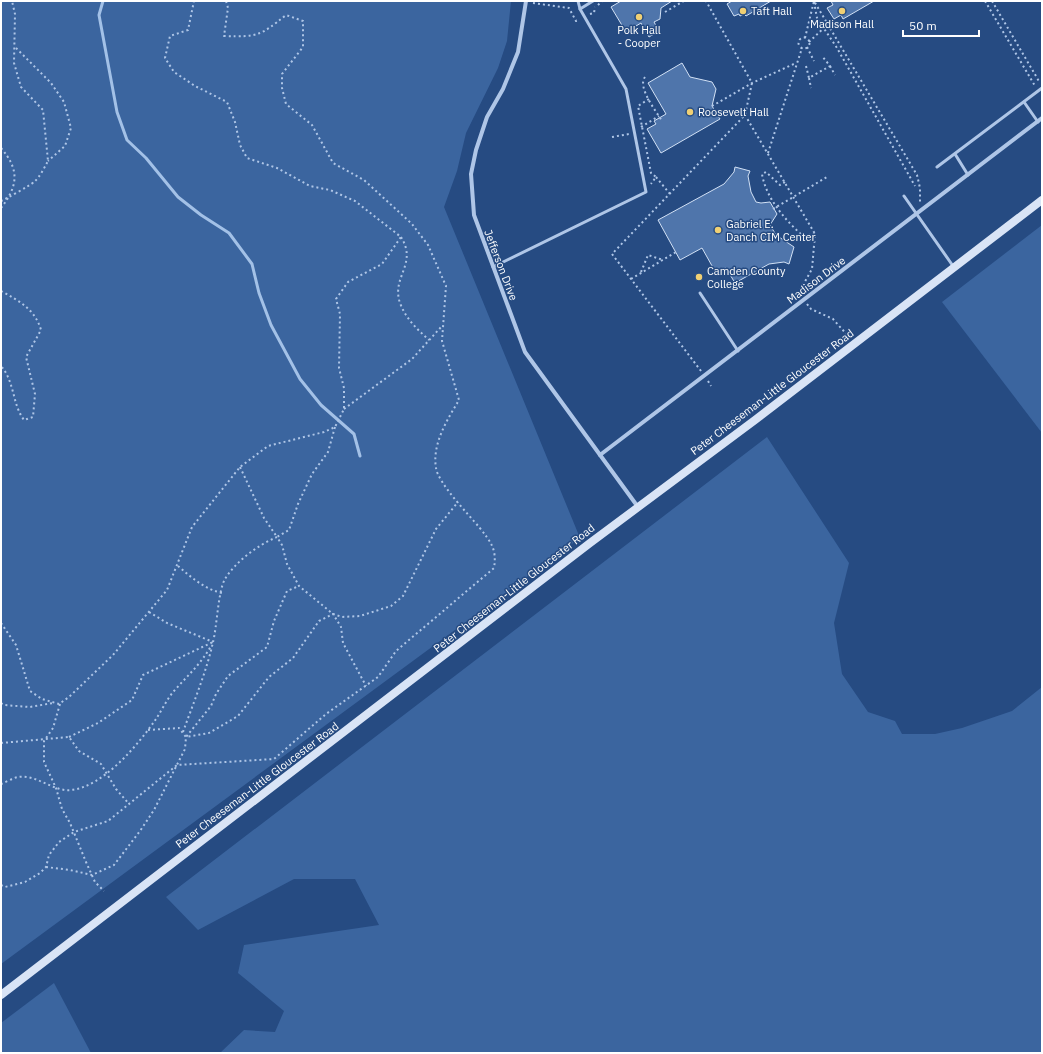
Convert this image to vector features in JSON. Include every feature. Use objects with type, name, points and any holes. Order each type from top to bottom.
[{"type":"street","name":"Jefferson Drive","points":[[526,2],[518,52],[506,82],[483,127],[476,150],[471,174],[474,215],[525,352],[638,507]]},
{"type":"street","name":"Madison Drive","points":[[600,455],[1042,118]]},
{"type":"street","name":"Peter Cheeseman-Little Gloucester Road","points":[[1,996],[638,507],[756,420],[1042,200]]},
{"type":"lane","points":[[493,267],[646,192],[626,89],[580,9],[578,1]]},
{"type":"lane","points":[[580,9],[593,1]]},
{"type":"lane","points":[[938,167],[1041,89]]},
{"type":"lane","points":[[1024,102],[1038,122]]},
{"type":"lane","points":[[955,154],[968,175]]},
{"type":"lane","points":[[904,196],[954,268]]},
{"type":"lane","points":[[700,293],[738,351]]},
{"type":"path","points":[[12,1],[15,14],[16,48],[14,63],[22,87],[43,110],[48,161]]},
{"type":"path","points":[[194,1],[188,30],[170,36],[165,58],[174,72],[226,102],[235,122],[240,145],[247,158],[277,168],[310,186],[330,190],[355,201],[401,237],[406,245],[408,257],[400,280],[400,302],[409,321],[429,340]]},
{"type":"path","points":[[1,885],[5,887],[25,882],[40,873],[46,867],[49,855],[59,842],[74,832],[108,822],[177,765],[274,759],[326,714],[378,677],[396,651],[494,568],[496,554],[486,536],[448,489],[436,469],[436,446],[448,418],[459,400],[442,341],[446,286],[428,245],[412,224],[364,180],[333,163],[312,125],[286,104],[282,88],[282,74],[303,47],[303,21],[286,15],[265,32],[249,37],[224,36],[228,8],[226,1]]},
{"type":"path","points":[[526,2],[569,8],[576,21],[594,13],[594,8],[602,1]]},
{"type":"path","points":[[665,12],[684,1]]},
{"type":"path","points":[[706,1],[752,83],[745,115],[612,254],[700,369],[711,386]]},
{"type":"path","points":[[814,1],[917,175],[920,188],[920,202],[916,214]]},
{"type":"path","points":[[814,1],[817,18],[824,27],[915,186]]},
{"type":"path","points":[[805,38],[814,1]]},
{"type":"path","points":[[985,1],[1035,85],[1041,89]]},
{"type":"path","points":[[992,1],[1039,81],[1041,89]]},
{"type":"path","points":[[996,19],[1001,16]]},
{"type":"path","points":[[814,61],[807,47],[809,42],[828,23]]},
{"type":"path","points":[[802,48],[798,42],[801,38],[805,38]]},
{"type":"path","points":[[805,38],[809,42]]},
{"type":"path","points":[[802,48],[807,47]]},
{"type":"path","points":[[1,201],[8,199],[16,192],[34,183],[48,161],[65,146],[71,128],[64,102],[51,83],[16,48]]},
{"type":"path","points":[[768,153],[802,48]]},
{"type":"path","points":[[822,56],[835,75]]},
{"type":"path","points":[[712,106],[752,83],[797,63]]},
{"type":"path","points":[[806,66],[811,88]]},
{"type":"path","points":[[809,78],[830,66]]},
{"type":"path","points":[[645,77],[642,86],[662,121]]},
{"type":"path","points":[[649,99],[638,106],[651,173],[670,194]]},
{"type":"path","points":[[745,115],[815,234],[812,269],[799,293],[793,298]]},
{"type":"path","points":[[1,148],[13,164],[16,181],[8,199],[1,209]]},
{"type":"path","points":[[785,182],[780,185],[766,172],[762,174],[777,207],[789,224],[803,236],[815,234]]},
{"type":"path","points":[[646,192],[656,177]]},
{"type":"path","points":[[774,209],[827,177]]},
{"type":"path","points":[[1,209],[16,192]]},
{"type":"path","points":[[183,732],[213,642],[225,580],[239,563],[262,543],[289,530],[298,504],[312,474],[328,452],[335,427],[344,409],[344,388],[339,368],[340,314],[336,299],[348,282],[382,264],[401,237]]},
{"type":"path","points":[[631,279],[676,252]]},
{"type":"path","points":[[641,274],[648,255],[663,260]]},
{"type":"path","points":[[1,291],[25,304],[38,319],[41,330],[26,357],[35,394],[33,417],[24,420],[18,412],[11,383],[1,366]]},
{"type":"path","points":[[799,293],[811,309],[822,313],[837,323],[849,337]]},
{"type":"path","points":[[344,409],[412,359],[443,325]]},
{"type":"path","points":[[700,369],[705,366]]},
{"type":"path","points":[[104,891],[95,882],[74,832],[62,809],[56,788],[44,762],[44,740],[53,728],[60,704],[113,655],[167,590],[178,566],[192,527],[240,467],[268,446],[324,432],[335,427]]},
{"type":"path","points":[[240,467],[264,518],[282,545],[286,564],[299,586],[333,614],[341,627],[343,643],[366,686]]},
{"type":"path","points":[[186,737],[208,733],[238,716],[269,677],[293,658],[299,647],[319,621],[333,614],[342,617],[360,616],[391,606],[403,596],[436,529],[458,502]]},
{"type":"path","points":[[178,566],[194,580],[214,591],[222,593]]},
{"type":"path","points":[[46,867],[92,875],[114,865],[154,810],[185,749],[186,737],[211,706],[216,694],[228,676],[267,647],[274,621],[287,592],[299,586]]},
{"type":"path","points":[[149,612],[167,623],[213,642]]},
{"type":"path","points":[[1,623],[16,645],[30,691],[42,699],[60,704]]},
{"type":"path","points":[[1,784],[19,777],[41,781],[56,788],[71,790],[100,780],[148,730],[173,692],[198,666],[213,642]]},
{"type":"path","points":[[1,744],[69,737],[98,723],[132,700],[142,675],[213,642]]},
{"type":"path","points":[[1,703],[4,705],[30,708],[54,702]]},
{"type":"path","points":[[148,730],[179,728],[186,737]]},
{"type":"path","points":[[69,737],[79,751],[101,764],[116,789],[129,804]]},
{"type":"shaded area","points":[[1,1],[511,1],[507,41],[498,68],[466,133],[457,171],[444,207],[580,538],[1,964]]},
{"type":"shaded area","points":[[1042,225],[1042,433],[942,302]]},
{"type":"shaded area","points":[[767,437],[849,563],[834,623],[842,674],[868,712],[895,721],[902,734],[935,734],[962,728],[1012,711],[1042,687],[1042,1053],[220,1053],[244,1030],[275,1032],[284,1011],[238,973],[244,945],[379,925],[355,879],[294,879],[198,930],[166,897]]},
{"type":"shaded area","points":[[54,983],[91,1053],[1,1053],[1,1023]]},
{"type":"building","name":"Polk Hall - Cooper","points":[[621,1],[672,1],[661,8],[660,19],[654,22],[659,31],[649,37],[641,23],[626,32],[611,7]]},
{"type":"building","name":"Taft Hall","points":[[732,1],[771,1],[746,16],[744,14],[740,16],[739,14],[734,16],[727,4]]},
{"type":"building","name":"Madison Hall","points":[[831,1],[874,1],[843,19],[841,15],[834,19],[827,8],[833,5]]},
{"type":"building","name":"Roosevelt Hall","points":[[682,63],[690,77],[712,82],[716,89],[712,106],[720,119],[661,153],[647,129],[656,124],[654,121],[666,114],[648,83]]},
{"type":"building","name":"Gabriel E. Danch CIM Center","points":[[735,167],[750,171],[748,176],[751,192],[756,202],[770,202],[777,214],[770,225],[776,235],[794,247],[789,264],[784,262],[769,264],[735,283],[726,268],[716,273],[702,248],[680,260],[658,220],[724,184],[734,172]]},
{"type":"waterway","points":[[103,1],[99,15],[117,112],[127,140],[146,158],[178,197],[201,215],[229,233],[252,264],[259,293],[271,325],[300,379],[321,405],[354,434],[360,456]]},
{"type":"place","name":"Taft Hall","points":[[743,11]]},
{"type":"place","name":"Madison Hall","points":[[842,11]]},
{"type":"place","name":"Polk Hall - Cooper","points":[[639,17]]},
{"type":"place","name":"Roosevelt Hall","points":[[690,112]]},
{"type":"place","name":"Gabriel E. Danch CIM Center","points":[[718,230]]},
{"type":"place","name":"Camden County College","points":[[699,277]]}]
